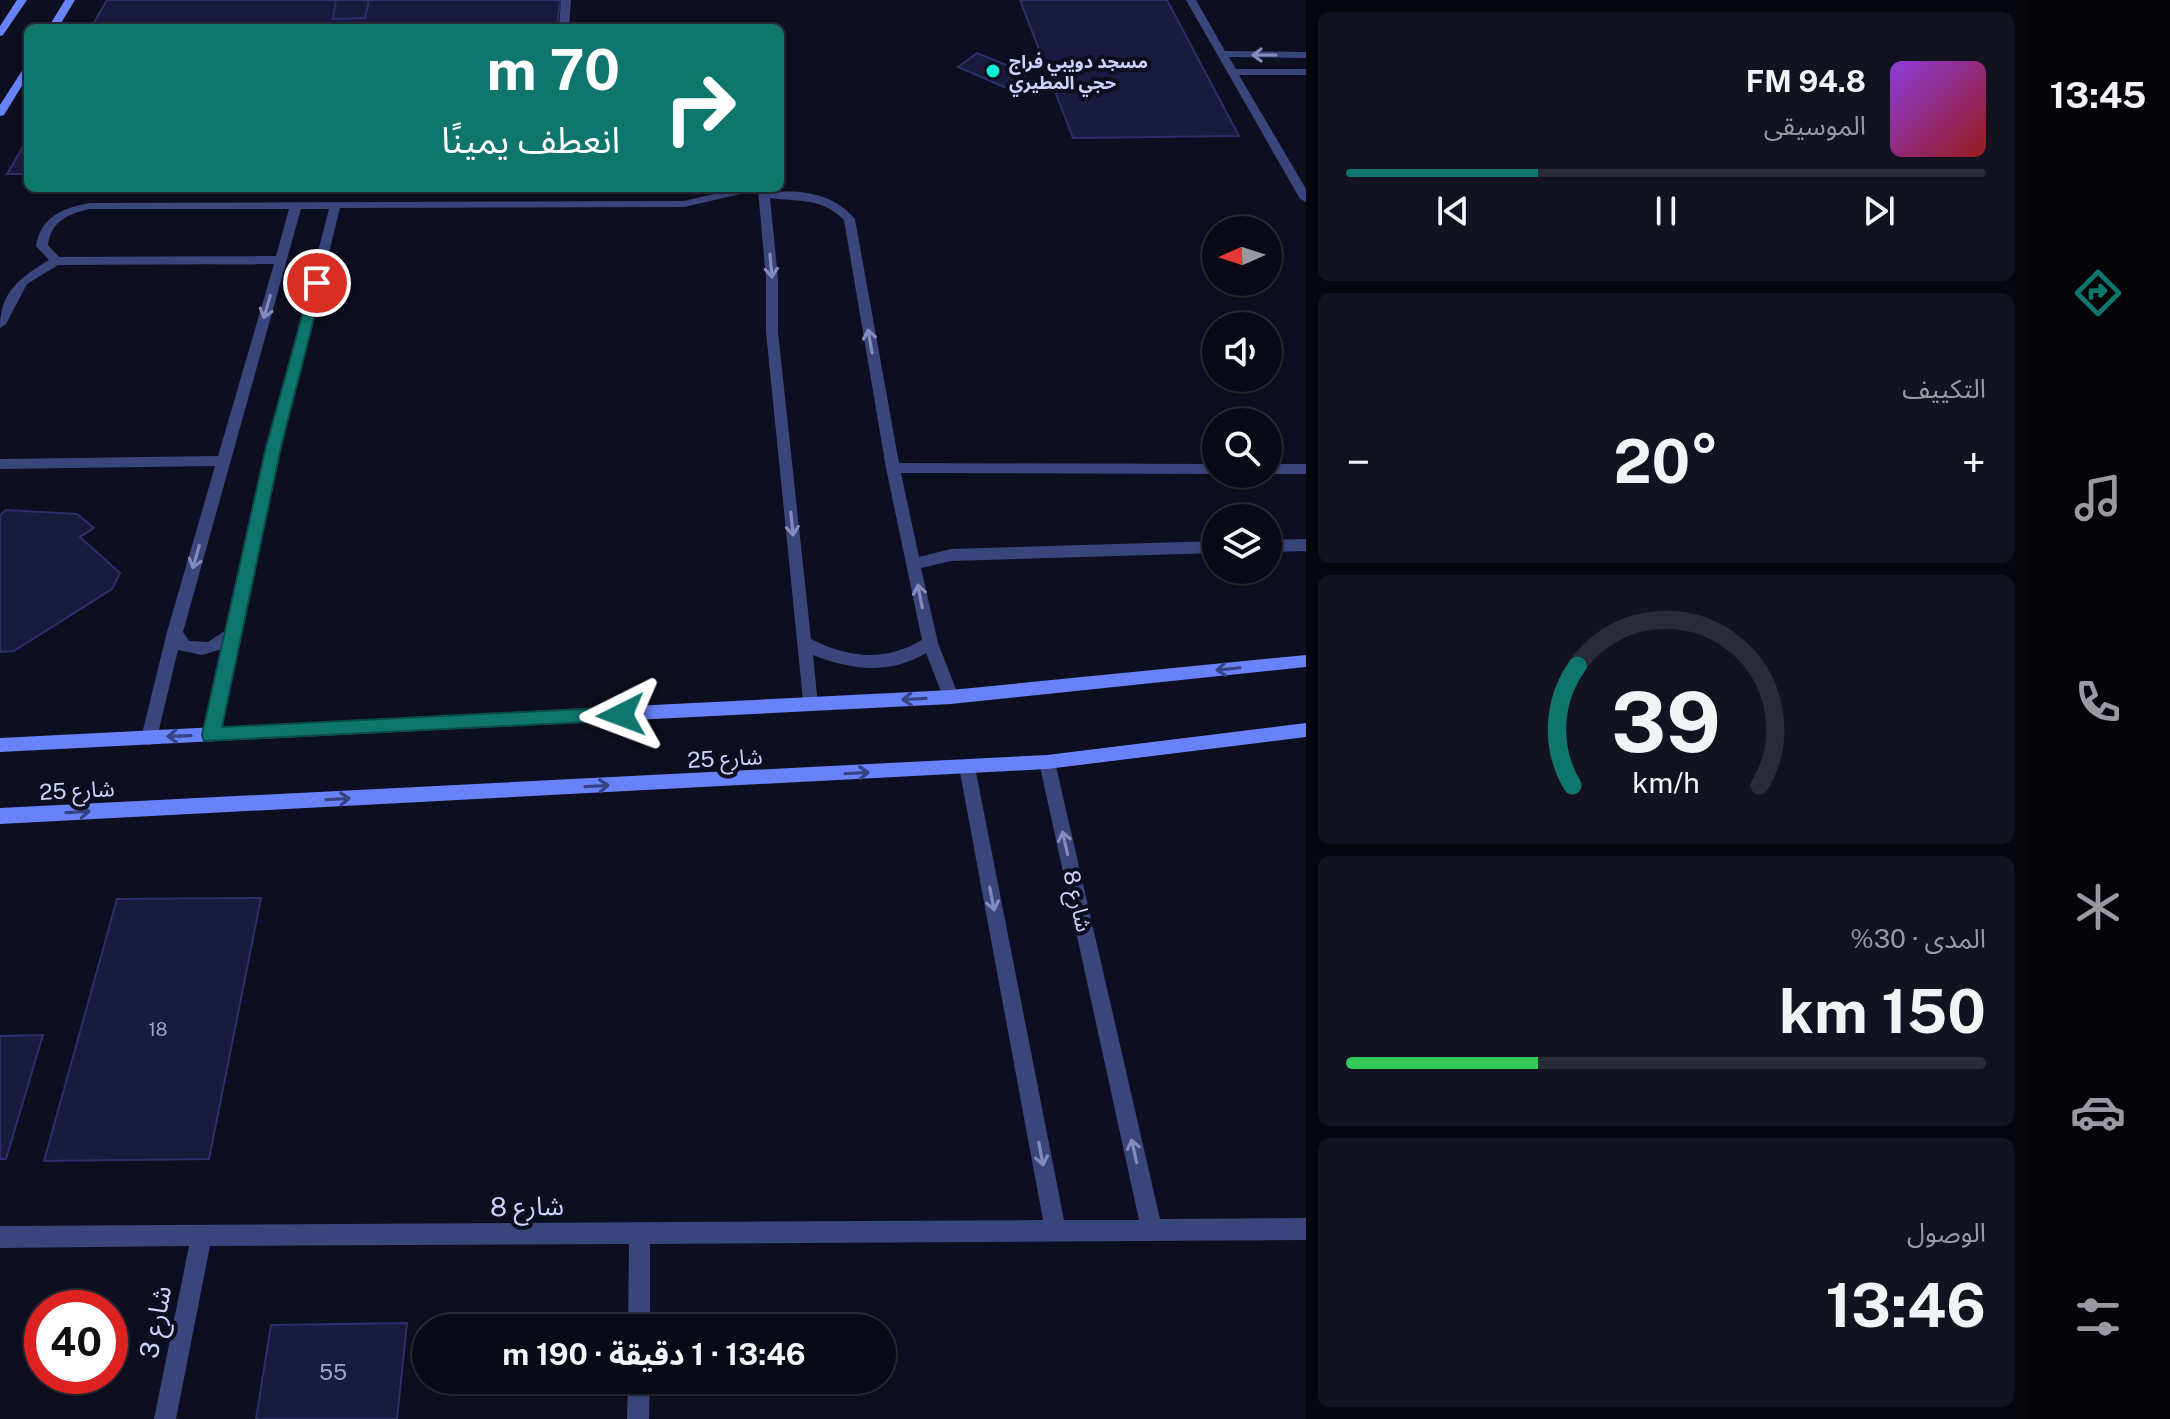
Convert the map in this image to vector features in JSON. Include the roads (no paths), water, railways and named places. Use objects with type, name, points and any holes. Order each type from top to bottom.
[{"type":"street","points":[[0,33],[22,0]]},
{"type":"street","points":[[55,24],[70,0]]},
{"type":"street","points":[[564,24],[566,0]]},
{"type":"street","points":[[1191,0],[1306,199]]},
{"type":"street","points":[[1223,54],[1306,55]]},
{"type":"street","points":[[1233,72],[1306,72]]},
{"type":"street","points":[[0,113],[24,74]]},
{"type":"street","points":[[549,203],[550,192]]},
{"type":"street","points":[[56,261],[42,246],[42,235],[49,222],[74,209],[336,204],[684,204],[736,192]]},
{"type":"street","points":[[764,192],[772,278],[772,332],[810,705]]},
{"type":"street","points":[[769,192],[774,196],[800,195],[826,200],[849,219],[893,468],[930,643],[951,697]]},
{"type":"street","points":[[211,735],[274,447],[336,204]]},
{"type":"street","points":[[149,738],[175,632],[296,205]]},
{"type":"street","points":[[0,289],[22,282],[56,261],[280,260]]},
{"type":"street","points":[[0,324],[22,282]]},
{"type":"street","points":[[0,464],[224,461]]},
{"type":"street","points":[[893,468],[1202,469]]},
{"type":"street","points":[[1282,469],[1306,469]]},
{"type":"street","points":[[1282,546],[1306,545]]},
{"type":"street","points":[[914,564],[951,555],[1202,547]]},
{"type":"street","points":[[175,632],[182,645],[197,651],[216,647],[231,635]]},
{"type":"street","points":[[804,643],[821,653],[860,664],[898,660],[930,643]]},
{"type":"street","points":[[0,745],[951,697],[1306,661]]},
{"type":"street","name":"شارع 25","points":[[0,816],[1047,762],[1306,730]]},
{"type":"street","name":"شارع 8","points":[[1047,762],[1151,1227]]},
{"type":"street","points":[[967,767],[1055,1228]]},
{"type":"street","name":"شارع 8","points":[[0,1237],[1151,1227],[1306,1229]]},
{"type":"street","points":[[639,1314],[640,1233]]},
{"type":"street","name":"شارع 3","points":[[165,1419],[201,1237]]},
{"type":"street","points":[[638,1419],[639,1394]]},
{"type":"place","name":"مسجد دويبي فراج حجي المطيري","points":[[993,71]]}]
